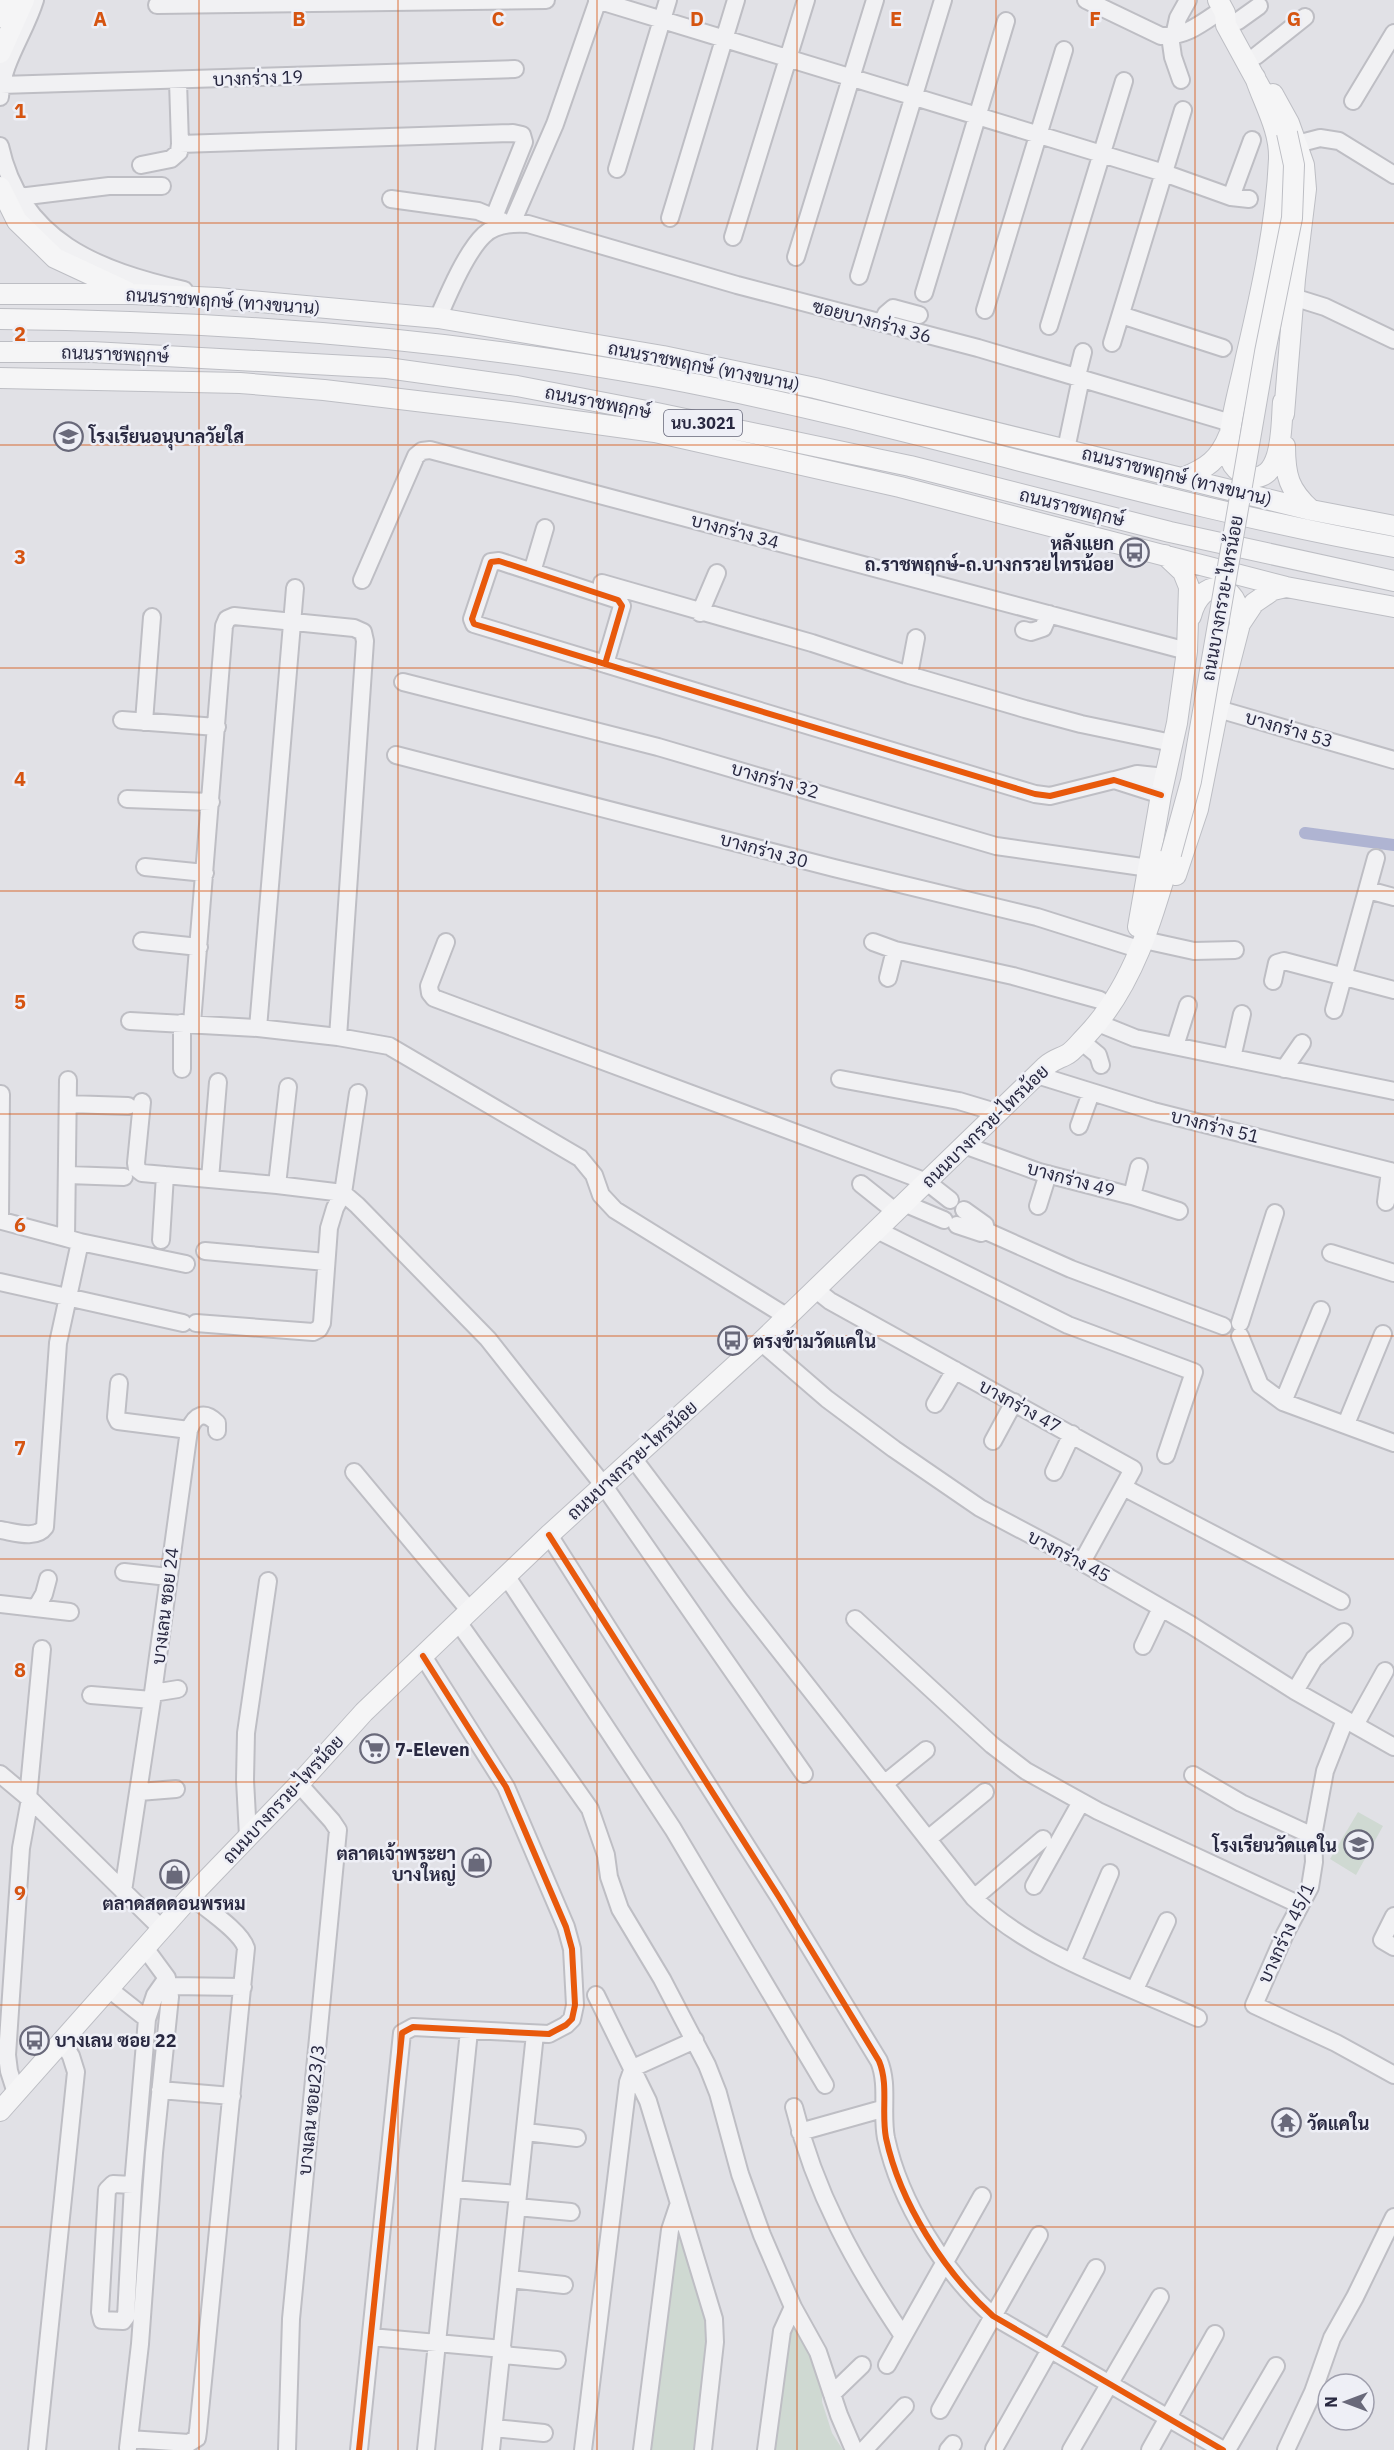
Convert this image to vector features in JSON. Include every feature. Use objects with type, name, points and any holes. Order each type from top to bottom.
[{"type":"main road","points":[[0,17],[8,0]]},
{"type":"main road","points":[[0,53],[24,0]]},
{"type":"main road","name":"ถนนบางกรวย-ไทรน้อย","points":[[1055,1058],[1067,1055],[1098,1023],[1134,963],[1140,937],[1191,781],[1263,363],[1292,218],[1294,165],[1289,137],[1256,56],[1226,11]]},
{"type":"main road","name":"ถนนบางกรวย-ไทรน้อย","points":[[1226,11],[1227,25],[1289,137]]},
{"type":"main road","points":[[1183,478],[1205,469],[1224,446],[1230,429],[1258,302],[1270,237],[1279,158],[1276,133],[1255,77]]},
{"type":"main road","points":[[1230,429],[1231,459],[1234,466],[1250,477],[1265,474],[1272,468],[1278,453],[1306,189],[1304,165],[1289,137]]},
{"type":"main road","points":[[0,187],[17,220],[55,258],[133,294]]},
{"type":"main road","name":"ถนนราชพฤกษ์ (ทางขนาน)","points":[[0,294],[133,294],[216,298],[438,318],[663,356],[814,388],[1311,510],[1394,526]]},
{"type":"main road","name":"ถนนราชพฤกษ์","points":[[0,319],[249,327],[426,344],[658,377],[809,409],[1181,502],[1394,547]]},
{"type":"main road","points":[[527,333],[658,377]]},
{"type":"main road","name":"ถนนราชพฤกษ์","points":[[0,352],[92,352],[387,368],[528,388],[910,466],[1170,532],[1394,581]]},
{"type":"main road","name":"นบ.3021","points":[[0,378],[216,382],[324,390],[655,432],[800,464],[1163,554],[1286,587],[1394,607]]},
{"type":"main road","points":[[0,384],[22,379]]},
{"type":"main road","points":[[1283,402],[1286,472],[1296,496],[1311,510]]},
{"type":"main road","points":[[800,464],[910,466]]},
{"type":"main road","points":[[1140,937],[1149,868],[1187,651],[1189,625],[1189,587],[1183,572],[1163,554]]},
{"type":"main road","points":[[1140,937],[1158,914],[1174,881],[1198,810],[1218,709],[1240,624],[1254,603],[1273,590],[1286,587]]},
{"type":"main road","points":[[1189,625],[1193,606],[1201,594],[1211,589],[1221,589],[1233,595],[1238,602],[1240,624]]},
{"type":"main road","name":"ถนนบางกรวย-ไทรน้อย","points":[[0,2111],[191,1896],[299,1784],[364,1712],[549,1535],[760,1342],[1055,1058],[1059,1046],[1078,1028],[1101,1000],[1140,937]]},
{"type":"street","points":[[0,97],[8,63],[35,0]]},
{"type":"street","points":[[157,5],[546,0]]},
{"type":"street","points":[[438,318],[465,262],[483,236],[505,221],[555,124],[598,0],[1164,173],[1231,197],[1250,200]]},
{"type":"street","points":[[617,169],[668,0]]},
{"type":"street","points":[[670,218],[736,0]]},
{"type":"street","points":[[733,237],[806,0]]},
{"type":"street","points":[[796,257],[875,0]]},
{"type":"street","points":[[859,276],[943,0]]},
{"type":"street","points":[[1086,0],[1103,4],[1161,36],[1187,33],[1226,11],[1259,6]]},
{"type":"street","points":[[1181,80],[1173,57],[1172,36],[1178,18],[1188,0]]},
{"type":"street","points":[[1256,56],[1305,17]]},
{"type":"street","points":[[924,293],[1006,21]]},
{"type":"street","points":[[1353,101],[1394,33]]},
{"type":"street","points":[[985,310],[1064,50]]},
{"type":"street","name":"บางกร่าง 19","points":[[1,85],[515,69]]},
{"type":"street","points":[[141,165],[171,159],[179,152],[178,81]]},
{"type":"street","points":[[1049,326],[1124,81]]},
{"type":"street","points":[[1112,343],[1183,110]]},
{"type":"street","points":[[180,144],[513,133],[522,135],[524,142],[505,221]]},
{"type":"street","points":[[1289,137],[1339,141],[1394,175]]},
{"type":"street","points":[[1231,197],[1252,140]]},
{"type":"street","points":[[0,146],[5,170],[29,213],[65,247],[134,278],[216,298]]},
{"type":"street","points":[[19,197],[109,186],[162,186]]},
{"type":"street","name":"ซอยบางกร่าง 36","points":[[391,199],[459,207],[505,221],[528,224],[737,285],[1079,377],[1230,429]]},
{"type":"street","points":[[1293,297],[1325,307],[1394,340]]},
{"type":"street","points":[[882,323],[886,314],[893,308],[919,315]]},
{"type":"street","points":[[1121,315],[1223,348]]},
{"type":"street","points":[[1066,449],[1083,352]]},
{"type":"street","name":"บางกร่าง 34","points":[[362,580],[416,456],[422,451],[430,450],[1187,651]]},
{"type":"street","points":[[532,572],[545,528]]},
{"type":"street","points":[[605,664],[622,606],[618,600],[499,561],[491,562],[472,619],[474,624],[605,664],[1042,796],[1114,780],[1163,786]]},
{"type":"street","points":[[700,613],[717,573]]},
{"type":"street","points":[[602,583],[1082,724],[1172,743]]},
{"type":"street","points":[[258,1028],[295,588]]},
{"type":"street","points":[[1024,630],[1031,632],[1043,627],[1049,614]]},
{"type":"street","points":[[182,1069],[200,947],[224,626],[227,619],[234,616],[354,627],[363,633],[365,641],[338,1037]]},
{"type":"street","points":[[144,722],[152,617]]},
{"type":"street","points":[[909,675],[916,638]]},
{"type":"street","name":"บางกร่าง 32","points":[[403,682],[657,747],[996,846],[1149,868]]},
{"type":"street","name":"บางกร่าง 53","points":[[1218,709],[1394,760]]},
{"type":"street","points":[[122,720],[216,727]]},
{"type":"street","name":"บางกร่าง 30","points":[[396,755],[834,868],[1037,917],[1140,937],[1194,951],[1234,950]]},
{"type":"street","points":[[127,799],[211,802]]},
{"type":"street","points":[[1334,1010],[1376,858]]},
{"type":"street","points":[[145,867],[205,873]]},
{"type":"street","points":[[1368,890],[1394,897]]},
{"type":"street","points":[[142,941],[200,947]]},
{"type":"street","points":[[446,942],[429,986],[434,998],[927,1182],[950,1200]]},
{"type":"street","points":[[873,942],[895,950],[1013,976],[1101,1000]]},
{"type":"street","points":[[888,978],[895,950]]},
{"type":"street","points":[[1273,981],[1277,963],[1284,961],[1394,990]]},
{"type":"street","points":[[1175,1046],[1188,1005]]},
{"type":"street","points":[[1232,1058],[1242,1014]]},
{"type":"street","points":[[130,1021],[258,1028],[338,1037],[389,1046],[580,1158],[594,1175],[601,1195],[615,1210],[786,1316]]},
{"type":"street","points":[[1098,1023],[1124,1035],[1394,1091]]},
{"type":"street","points":[[1081,1041],[1098,1055],[1101,1065]]},
{"type":"street","points":[[1284,1069],[1302,1043]]},
{"type":"street","name":"บางกร่าง 51","points":[[1037,1075],[1153,1111],[1392,1172]]},
{"type":"street","points":[[840,1078],[959,1101],[999,1113]]},
{"type":"street","points":[[0,1530],[35,1535],[42,1532],[45,1527],[58,1343],[67,1298],[73,1240],[68,1175],[68,1080]]},
{"type":"street","points":[[210,1179],[218,1082]]},
{"type":"street","points":[[277,1185],[288,1087]]},
{"type":"street","points":[[0,1282],[190,1323],[313,1332],[319,1329],[322,1323],[331,1218],[344,1193],[358,1093]]},
{"type":"street","points":[[1078,1126],[1091,1093]]},
{"type":"street","points":[[1,1094],[0,1216],[2,1221],[73,1240],[186,1264]]},
{"type":"street","points":[[68,1104],[135,1104],[137,1169],[142,1173],[344,1193],[488,1339],[604,1485],[804,1774]]},
{"type":"street","name":"บางกร่าง 49","points":[[964,1146],[1048,1174],[1179,1211]]},
{"type":"street","points":[[1132,1196],[1139,1167]]},
{"type":"street","points":[[1386,1202],[1392,1172]]},
{"type":"street","points":[[1038,1206],[1048,1174]]},
{"type":"street","points":[[68,1175],[124,1177]]},
{"type":"street","points":[[160,1240],[165,1175]]},
{"type":"street","points":[[861,1184],[901,1208],[955,1218],[981,1233],[986,1231],[1071,1269],[1234,1328]]},
{"type":"street","points":[[1275,1213],[1234,1328],[1260,1385],[1283,1401],[1394,1443]]},
{"type":"street","points":[[877,1230],[1068,1325],[1194,1372],[1166,1455]]},
{"type":"street","points":[[205,1251],[326,1262]]},
{"type":"street","points":[[1332,1253],[1394,1274]]},
{"type":"street","name":"บางกร่าง 47","points":[[815,1289],[830,1301],[1133,1469],[1125,1488]]},
{"type":"street","points":[[1283,1401],[1321,1310]]},
{"type":"street","points":[[1346,1424],[1383,1334]]},
{"type":"street","name":"บางกร่าง 45","points":[[760,1342],[828,1399],[980,1508],[1082,1562],[1394,1747]]},
{"type":"street","points":[[935,1404],[955,1370]]},
{"type":"street","points":[[118,1383],[116,1417],[118,1421],[189,1430],[193,1419],[197,1416],[205,1416],[216,1423],[218,1431]]},
{"type":"street","points":[[993,1441],[1014,1402]]},
{"type":"street","name":"บางเลน ซอย 24","points":[[123,1891],[153,1697],[189,1430]]},
{"type":"street","points":[[1054,1472],[1072,1434]]},
{"type":"street","points":[[633,1458],[739,1599],[975,1898],[1002,1922],[1032,1941],[1072,1962],[1198,2018]]},
{"type":"street","points":[[354,1472],[464,1617],[590,1809],[606,1856],[614,1895],[695,2040],[718,2093],[740,2174],[762,2235],[793,2307],[818,2352],[854,2450]]},
{"type":"street","points":[[1082,1562],[1125,1488],[1341,1601]]},
{"type":"street","points":[[549,1535],[779,1897],[879,2061],[884,2077],[882,2109],[886,2138],[904,2191],[945,2263],[977,2302],[993,2316],[1051,2351],[1225,2450],[1276,2366]]},
{"type":"street","points":[[124,1572],[168,1577]]},
{"type":"street","points":[[507,1577],[673,1829],[825,2085]]},
{"type":"street","points":[[36,1608],[44,1594],[48,1579]]},
{"type":"street","points":[[248,1836],[245,1779],[246,1733],[268,1581]]},
{"type":"street","points":[[0,1604],[70,1611]]},
{"type":"street","points":[[1143,1646],[1161,1608]]},
{"type":"street","points":[[855,1619],[992,1745],[1026,1771],[1081,1802],[1300,1905]]},
{"type":"street","points":[[1295,1690],[1314,1659],[1344,1632]]},
{"type":"street","points":[[16,2093],[7,2055],[21,1848],[29,1799],[42,1648]]},
{"type":"street","points":[[359,2450],[402,2033],[413,2027],[549,2034],[559,2030],[572,2019],[576,1987],[572,1949],[566,1927],[506,1787],[423,1656]]},
{"type":"street","name":"บางกร่าง 45/1","points":[[1385,1671],[1350,1723],[1325,1771],[1313,1836],[1313,1873],[1310,1887],[1254,2005],[1336,2043],[1394,2075]]},
{"type":"street","points":[[91,1695],[153,1697],[178,1689]]},
{"type":"street","points":[[884,1784],[926,1750]]},
{"type":"street","points":[[0,1774],[29,1799],[162,1929]]},
{"type":"street","points":[[1193,1775],[1241,1803],[1313,1836]]},
{"type":"street","name":"บางเลน ซอย23/3","points":[[287,2450],[291,2319],[338,1830],[333,1821],[299,1784]]},
{"type":"street","points":[[139,1792],[176,1789]]},
{"type":"street","points":[[928,1839],[985,1792]]},
{"type":"street","points":[[1034,1886],[1081,1802]]},
{"type":"street","points":[[975,1898],[1043,1839]]},
{"type":"street","points":[[1072,1962],[1110,1873]]},
{"type":"street","points":[[146,1948],[168,1982],[140,2344],[128,2444],[189,2443],[197,2438],[246,1956],[244,1941],[191,1896]]},
{"type":"street","points":[[1388,1943],[1394,1916]]},
{"type":"street","points":[[1135,1989],[1167,1921]]},
{"type":"street","points":[[134,2185],[113,2184],[107,2190],[100,2312],[102,2320],[123,2321],[126,2318],[147,2019],[155,1995],[168,1982],[243,1987]]},
{"type":"street","points":[[109,1989],[147,2019]]},
{"type":"street","points":[[596,1995],[633,2068],[655,2121],[716,2332],[703,2450]]},
{"type":"street","points":[[426,2450],[470,2031]]},
{"type":"street","points":[[492,2450],[535,2034]]},
{"type":"street","points":[[583,2450],[625,2096],[633,2068],[695,2040]]},
{"type":"street","points":[[37,2450],[76,2072],[71,2056],[62,2041]]},
{"type":"street","points":[[160,2090],[232,2096]]},
{"type":"street","points":[[794,2107],[800,2132],[822,2195],[863,2276],[903,2336]]},
{"type":"street","points":[[800,2132],[882,2109]]},
{"type":"street","points":[[526,2132],[577,2138]]},
{"type":"street","points":[[453,2188],[571,2212]]},
{"type":"street","points":[[887,2365],[982,2196]]},
{"type":"street","points":[[642,2450],[670,2230],[678,2206]]},
{"type":"street","points":[[1286,2450],[1313,2392],[1332,2338],[1394,2217]]},
{"type":"street","points":[[940,2410],[1039,2235]]},
{"type":"street","points":[[993,2449],[1051,2351],[1096,2268]]},
{"type":"street","points":[[510,2279],[564,2285]]},
{"type":"street","points":[[1071,2450],[1160,2297]]},
{"type":"street","points":[[766,2450],[782,2331],[793,2307]]},
{"type":"street","points":[[1150,2450],[1215,2334]]},
{"type":"street","points":[[371,2337],[436,2343],[557,2360]]},
{"type":"street","points":[[832,2394],[862,2365]]},
{"type":"street","points":[[864,2450],[905,2406]]},
{"type":"street","points":[[494,2428],[544,2433]]},
{"type":"shaded area","points":[[1358,1812],[1383,1826],[1356,1875],[1330,1859]]},
{"type":"shaded area","points":[[677,2234],[685,2238],[710,2327],[698,2450],[651,2450]]},
{"type":"shaded area","points":[[795,2325],[822,2373],[822,2402],[832,2433],[843,2450],[772,2450],[789,2330]]},
{"type":"waterway","points":[[1305,833],[1394,845]]},
{"type":"cycle path","points":[[605,664],[622,606],[618,600],[499,561],[491,562],[472,619],[474,624],[824,731],[1035,794],[1050,796],[1114,780],[1161,795]]},
{"type":"cycle path","points":[[549,1535],[779,1897],[879,2061],[884,2080],[886,2138],[893,2163],[913,2211],[941,2257],[993,2316],[1223,2450]]},
{"type":"cycle path","points":[[359,2450],[402,2033],[413,2027],[549,2034],[572,2019],[575,2005],[572,1949],[566,1927],[506,1787],[423,1656]]},
{"type":"place","name":"โรงเรียนอนุบาลวัยใส","points":[[68,436]]},
{"type":"place","name":"หลังแยก ถ.ราชพฤกษ์-ถ.บางกรวยไทรน้อย","points":[[1135,553]]},
{"type":"place","name":"ตรงข้ามวัดแคใน","points":[[732,1341]]},
{"type":"place","name":"7-Eleven","points":[[374,1749]]},
{"type":"place","name":"โรงเรียนวัดแคใน","points":[[1358,1845]]},
{"type":"place","name":"ตลาดเจ้าพระยา บางใหญ่","points":[[477,1863]]},
{"type":"place","name":"ตลาดสดดอนพรหม","points":[[174,1874]]},
{"type":"place","name":"บางเลน ซอย 22","points":[[34,2040]]},
{"type":"place","name":"วัดแคใน","points":[[1286,2123]]}]
